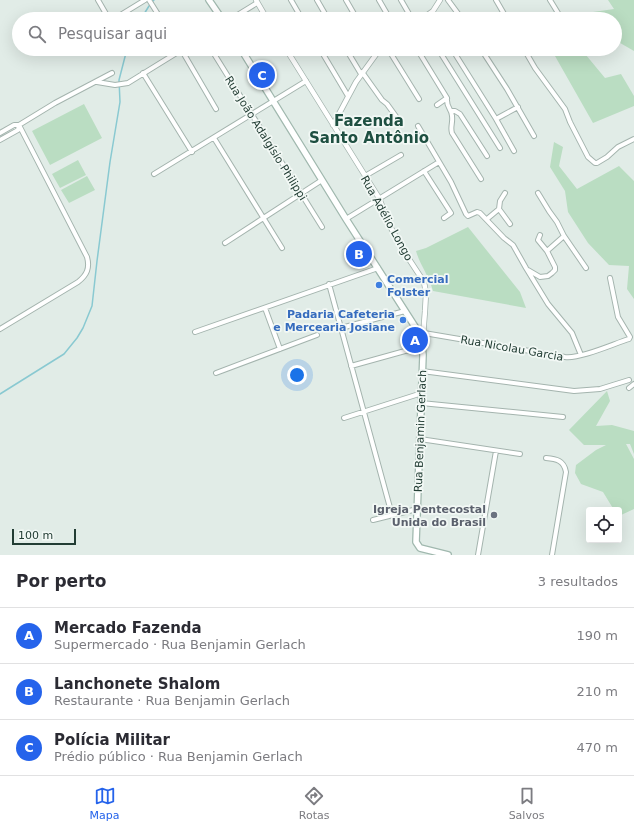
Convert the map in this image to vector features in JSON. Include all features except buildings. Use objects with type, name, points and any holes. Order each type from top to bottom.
[{"type":"main road","points":[[209,0],[217,12]]},
{"type":"main road","name":"Rua Benjamin Gerlach","points":[[245,56],[346,219],[422,335],[422,393],[417,544],[424,549],[448,555]]},
{"type":"street","points":[[98,0],[105,12]]},
{"type":"street","points":[[125,12],[145,0]]},
{"type":"street","points":[[149,0],[157,12]]},
{"type":"street","points":[[291,0],[298,12]]},
{"type":"street","points":[[317,0],[324,12]]},
{"type":"street","points":[[346,0],[353,12]]},
{"type":"street","points":[[379,0],[386,12]]},
{"type":"street","points":[[401,0],[408,12]]},
{"type":"street","points":[[432,12],[440,0]]},
{"type":"street","points":[[448,0],[457,12]]},
{"type":"street","points":[[496,0],[503,12]]},
{"type":"street","points":[[550,0],[557,12]]},
{"type":"street","points":[[241,12],[257,1],[264,12]]},
{"type":"street","points":[[97,82],[118,85],[124,84],[171,56]]},
{"type":"street","points":[[186,56],[216,109]]},
{"type":"street","name":"Rua João Adalgísio Philippi","points":[[215,56],[322,227]]},
{"type":"street","name":"Rua Adélio Longo","points":[[290,56],[379,198],[397,238],[424,282],[426,293],[422,335]]},
{"type":"street","points":[[324,56],[348,96]]},
{"type":"street","points":[[351,56],[382,100],[387,104],[400,122]]},
{"type":"street","points":[[333,125],[348,96],[373,56]]},
{"type":"street","points":[[392,56],[419,99]]},
{"type":"street","points":[[421,56],[447,98],[447,107],[451,111],[452,116],[450,128],[452,133],[481,179]]},
{"type":"street","points":[[442,56],[500,148]]},
{"type":"street","points":[[456,56],[514,151]]},
{"type":"street","points":[[485,56],[518,107],[534,136]]},
{"type":"street","points":[[528,56],[565,109],[588,157],[595,163],[607,157],[618,147],[634,139]]},
{"type":"street","points":[[0,133],[19,125],[55,103],[112,73]]},
{"type":"street","points":[[143,73],[192,152]]},
{"type":"street","points":[[154,174],[306,81]]},
{"type":"street","points":[[437,105],[447,98]]},
{"type":"street","points":[[496,119],[518,107]]},
{"type":"street","points":[[451,111],[455,111],[460,114],[487,156]]},
{"type":"street","points":[[0,140],[18,130],[19,125]]},
{"type":"street","points":[[0,329],[78,282],[84,277],[88,270],[89,264],[19,125]]},
{"type":"street","points":[[418,126],[451,182],[466,214],[468,216],[477,212],[487,219],[504,238],[513,245],[548,304],[572,333],[581,355]]},
{"type":"street","points":[[214,138],[282,248]]},
{"type":"street","points":[[365,176],[401,155]]},
{"type":"street","points":[[346,219],[438,162]]},
{"type":"street","points":[[424,171],[451,213],[444,218]]},
{"type":"street","points":[[225,242],[322,180]]},
{"type":"street","points":[[487,219],[499,209],[500,201],[505,193]]},
{"type":"street","points":[[538,193],[557,222],[564,236],[586,268]]},
{"type":"street","points":[[499,209],[510,224]]},
{"type":"street","points":[[526,268],[540,277],[552,274],[555,270],[547,251],[538,240],[540,235]]},
{"type":"street","points":[[547,251],[564,236]]},
{"type":"street","points":[[195,332],[378,268]]},
{"type":"street","name":"Rua Nicolau Garcia","points":[[422,335],[571,358],[581,355],[629,339],[630,337],[618,317],[616,300],[610,278]]},
{"type":"street","points":[[329,284],[392,515]]},
{"type":"street","points":[[265,308],[280,349]]},
{"type":"street","points":[[341,328],[405,310]]},
{"type":"street","points":[[216,372],[317,335]]},
{"type":"street","points":[[351,366],[423,346]]},
{"type":"street","points":[[422,371],[574,391],[595,390],[629,380]]},
{"type":"street","points":[[629,388],[634,384]]},
{"type":"street","points":[[344,418],[422,393]]},
{"type":"street","points":[[421,403],[563,417]]},
{"type":"street","points":[[420,439],[520,454]]},
{"type":"street","points":[[478,555],[496,451]]},
{"type":"street","points":[[546,458],[560,461],[566,472],[552,555]]},
{"type":"street","points":[[373,520],[417,508]]},
{"type":"green space","points":[[608,0],[634,0],[634,51],[622,44],[622,12],[593,12],[614,9]]},
{"type":"green space","points":[[555,56],[587,56],[605,78],[621,74],[634,96],[634,106],[593,123]]},
{"type":"green space","points":[[84,104],[102,138],[50,165],[32,131]]},
{"type":"green space","points":[[554,142],[563,147],[559,166],[577,189],[619,166],[634,181],[634,299],[627,289],[629,266],[609,265],[588,243],[568,212],[565,191],[550,167]]},
{"type":"green space","points":[[78,160],[86,175],[60,188],[52,174]]},
{"type":"green space","points":[[87,176],[95,190],[69,203],[61,190]]},
{"type":"green space","points":[[468,227],[520,292],[526,308],[433,291],[416,251],[426,248]]},
{"type":"green space","points":[[607,391],[610,401],[596,426],[612,425],[634,431],[634,454],[630,444],[626,444],[634,459],[634,509],[622,515],[622,507],[612,507],[603,492],[581,484],[575,473],[576,465],[596,450],[606,445],[584,445],[569,430]]},
{"type":"waterway","points":[[145,12],[149,6]]},
{"type":"waterway","points":[[0,394],[64,354],[83,328],[92,306],[110,162],[120,102],[119,80],[125,56]]},
{"type":"place","name":"Polícia Militar","points":[[262,75]]},
{"type":"place","name":"Lanchonete Shalom","points":[[359,254]]},
{"type":"place","name":"Comercial Folster","points":[[379,285]]},
{"type":"place","name":"Padaria Cafeteria e Mercearia Josiane","points":[[403,320]]},
{"type":"place","name":"Mercado Fazenda","points":[[415,340]]},
{"type":"place","name":"Igreja Pentecostal Unida do Brasil","points":[[494,515]]},
{"type":"district","name":"Fazenda Santo Antônio","points":[[369,130]]}]
